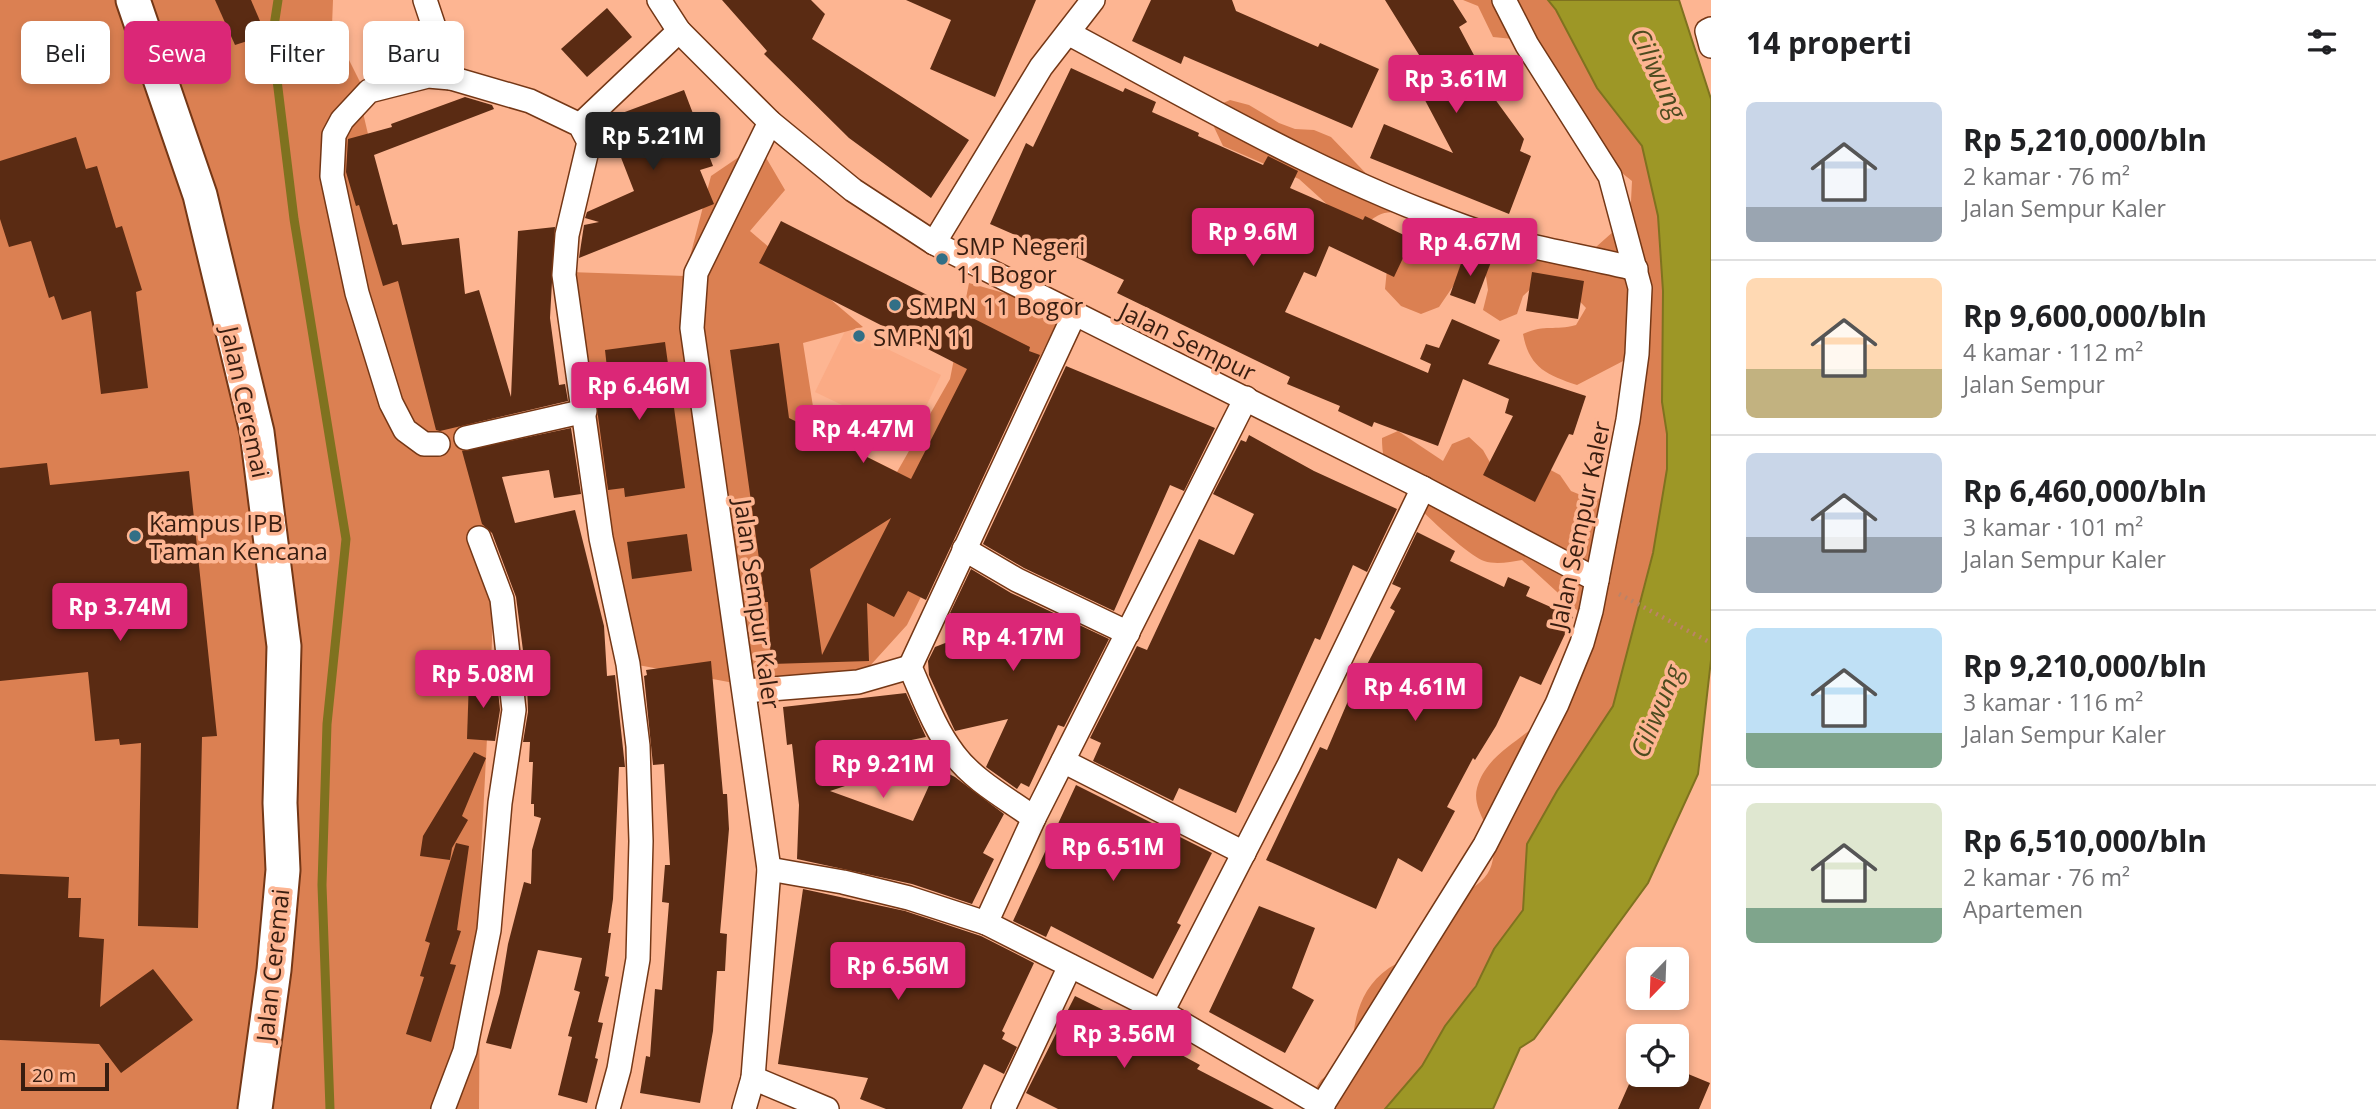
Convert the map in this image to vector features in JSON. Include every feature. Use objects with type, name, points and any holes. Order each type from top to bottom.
[{"type":"street","name":"Jalan Ceremai","points":[[133,0],[200,195],[257,432],[284,646],[281,803],[283,870],[274,970],[255,1109]]},
{"type":"street","points":[[425,0],[432,21]]},
{"type":"street","name":"Jalan Sempur","points":[[659,0],[680,31],[770,122],[853,190],[934,243],[1423,488],[1606,586]]},
{"type":"street","points":[[934,243],[1041,67],[1093,0]]},
{"type":"street","name":"Jalan Sempur Kaler","points":[[1321,1107],[1485,845],[1557,705],[1606,586],[1633,384],[1640,288],[1610,176],[1527,45],[1504,0]]},
{"type":"street","points":[[1711,29],[1707,31],[1711,46]]},
{"type":"street","points":[[580,125],[680,31]]},
{"type":"street","points":[[1068,33],[1234,123],[1376,194],[1468,229],[1636,269]]},
{"type":"street","points":[[464,82],[530,101],[580,125],[589,142],[568,235],[565,275],[601,538],[628,664],[638,746],[641,841],[638,959],[619,1069],[608,1109]]},
{"type":"street","points":[[397,84],[369,91],[342,120],[334,135],[331,150],[342,231],[357,293],[391,403],[414,439],[424,444],[438,444]]},
{"type":"street","name":"Jalan Sempur Kaler","points":[[744,1109],[752,1078],[769,870],[746,691],[692,328],[696,273],[770,122]]},
{"type":"street","points":[[746,691],[858,682],[909,667],[1074,315]]},
{"type":"street","points":[[986,923],[1034,818],[1246,398]]},
{"type":"street","points":[[466,438],[585,411]]},
{"type":"street","points":[[1163,1012],[1423,488]]},
{"type":"street","points":[[443,1109],[465,1051],[489,930],[500,803],[514,710],[502,599],[479,538]]},
{"type":"street","points":[[964,549],[1017,580],[1128,633]]},
{"type":"street","points":[[909,667],[940,732],[955,755],[973,774],[1034,818]]},
{"type":"street","points":[[1063,761],[1244,853]]},
{"type":"street","points":[[769,870],[843,882],[909,898],[986,923],[1163,1012],[1321,1107]]},
{"type":"street","points":[[1003,1109],[1070,966]]},
{"type":"street","points":[[752,1078],[827,1109]]},
{"type":"path","points":[[1606,586],[1711,643]]},
{"type":"shaded area","points":[[0,0],[333,0],[332,21],[245,21],[245,84],[349,84],[349,60],[360,82],[360,100],[391,232],[457,360],[491,501],[492,641],[481,855],[479,1109],[0,1109]]},
{"type":"shaded area","points":[[1463,0],[1548,0],[1556,10],[1597,88],[1642,146],[1658,216],[1663,291],[1662,402],[1667,434],[1667,469],[1653,551],[1613,706],[1557,791],[1528,844],[1523,910],[1494,949],[1475,986],[1422,1066],[1385,1109],[1302,1109],[1321,1080],[1351,1056],[1356,1018],[1370,986],[1389,968],[1415,952],[1460,898],[1481,882],[1490,869],[1493,846],[1478,807],[1477,788],[1481,777],[1495,758],[1551,709],[1564,684],[1580,613],[1522,560],[1498,563],[1484,561],[1450,537],[1409,498],[1393,478],[1384,459],[1382,438],[1398,431],[1443,461],[1452,444],[1469,437],[1483,450],[1492,466],[1545,467],[1560,475],[1571,491],[1588,498],[1606,499],[1627,359],[1577,385],[1548,373],[1535,362],[1523,334],[1537,329],[1576,325],[1586,308],[1572,293],[1536,284],[1523,296],[1517,314],[1500,321],[1483,310],[1488,290],[1485,270],[1460,276],[1439,307],[1421,314],[1401,306],[1385,289],[1387,269],[1412,239],[1414,219],[1400,213],[1388,212],[1376,216],[1364,226],[1330,207],[1299,179],[1223,146],[1214,127],[1214,107],[1230,100],[1249,105],[1295,129],[1314,130],[1331,137],[1380,188],[1432,200],[1451,208],[1465,218],[1487,245],[1504,252],[1596,247],[1624,222],[1631,201],[1632,181],[1617,169],[1513,39],[1493,37],[1478,6]]},
{"type":"shaded area","points":[[758,144],[785,190],[750,231],[863,327],[803,343],[817,432],[897,472],[950,379],[969,283],[1063,310],[907,625],[868,668],[750,686],[622,662],[569,272],[685,276],[711,176]]},
{"type":"shaded area","points":[[846,329],[941,375],[911,438],[815,392]]},
{"type":"water","name":"Ciliwung","points":[[1548,0],[1679,0],[1711,99],[1711,660],[1698,774],[1648,883],[1534,1039],[1520,1048],[1493,1109],[1385,1109],[1422,1066],[1445,1026],[1476,986],[1494,949],[1523,910],[1527,844],[1557,791],[1613,706],[1653,553],[1667,469],[1667,434],[1662,402],[1663,291],[1658,216],[1642,146],[1597,88],[1556,10]]},
{"type":"building","points":[[215,0],[251,0],[260,21],[245,21],[245,42],[235,45],[231,36],[231,21],[224,21]]},
{"type":"building","points":[[722,0],[811,0],[825,14],[812,39],[969,140],[931,198],[849,138],[764,54],[767,51]]},
{"type":"building","points":[[906,0],[1036,0],[995,97],[930,69],[951,20]]},
{"type":"building","points":[[1151,0],[1232,0],[1236,11],[1318,47],[1320,43],[1379,69],[1352,128],[1184,56],[1181,64],[1132,41]]},
{"type":"building","points":[[1385,0],[1453,0],[1467,22],[1459,27],[1492,89],[1489,91],[1524,139],[1520,151],[1531,156],[1509,214],[1370,158],[1384,124],[1453,153],[1418,87],[1447,100]]},
{"type":"building","points":[[607,8],[632,37],[587,77],[561,49]]},
{"type":"building","points":[[1071,68],[1123,92],[1125,88],[1156,102],[1152,112],[1199,133],[1198,136],[1263,165],[1268,156],[1298,171],[1290,188],[1363,220],[1365,216],[1412,239],[1394,277],[1329,246],[1316,277],[1304,272],[1285,312],[1428,373],[1431,364],[1420,359],[1426,344],[1439,348],[1452,319],[1500,340],[1488,364],[1586,396],[1573,435],[1569,434],[1535,502],[1483,475],[1513,416],[1505,413],[1509,399],[1463,379],[1438,446],[1374,422],[1372,427],[1338,411],[1340,406],[1287,384],[1290,377],[1117,293],[1124,280],[1052,246],[1050,250],[990,224],[1026,143],[1033,147]]},
{"type":"building","points":[[684,90],[713,166],[700,170],[714,204],[579,258],[584,225],[599,222],[585,218],[587,212],[634,191],[606,119]]},
{"type":"building","points":[[465,97],[492,105],[494,109],[374,155],[393,225],[397,224],[402,245],[459,238],[465,294],[479,290],[511,397],[518,231],[555,227],[550,318],[559,385],[565,384],[568,401],[440,431],[436,430],[398,281],[383,286],[359,205],[356,206],[346,172],[348,139],[392,127],[391,124]]},
{"type":"building","points":[[76,137],[86,169],[97,166],[116,228],[122,226],[142,290],[136,292],[148,388],[101,394],[91,311],[62,320],[54,296],[49,298],[31,241],[9,247],[0,219],[0,161]]},
{"type":"building","points":[[781,221],[1030,347],[1029,351],[1040,355],[926,600],[908,591],[894,617],[867,603],[869,661],[771,664],[768,602],[765,602],[730,350],[779,343],[789,418],[911,479],[967,369],[759,263]],"holes":[[[891,518],[822,655],[810,569]]]},
{"type":"building","points":[[1465,252],[1491,262],[1475,304],[1450,295]]},
{"type":"building","points":[[1532,272],[1584,281],[1578,319],[1526,311]]},
{"type":"building","points":[[665,342],[685,488],[625,497],[624,488],[608,490],[593,379],[608,377],[605,350]]},
{"type":"building","points":[[1066,366],[1215,428],[1184,491],[1170,485],[1114,611],[1024,568],[983,544]]},
{"type":"building","points":[[571,428],[581,494],[554,498],[549,470],[502,477],[515,523],[575,510],[604,626],[607,676],[615,675],[625,767],[619,767],[613,899],[608,933],[611,933],[605,976],[609,977],[598,1022],[603,1023],[595,1058],[598,1059],[587,1103],[558,1095],[572,1037],[568,1036],[580,992],[574,990],[582,958],[538,950],[511,1049],[486,1043],[500,993],[508,944],[524,882],[531,884],[532,850],[541,818],[534,816],[534,804],[531,804],[533,762],[529,762],[530,742],[523,742],[528,712],[527,681],[516,597],[492,533],[482,524],[462,451]]},
{"type":"building","points":[[1249,435],[1314,471],[1397,509],[1367,572],[1353,565],[1320,640],[1315,638],[1236,813],[1179,788],[1173,801],[1093,761],[1101,743],[1090,738],[1137,646],[1147,650],[1199,539],[1234,555],[1254,514],[1213,494],[1241,440],[1246,442]]},
{"type":"building","points":[[47,463],[50,485],[189,471],[217,736],[202,737],[198,928],[138,926],[141,743],[120,745],[119,739],[95,741],[88,672],[0,681],[0,468]]},
{"type":"building","points":[[1417,532],[1455,551],[1450,561],[1504,587],[1508,577],[1530,587],[1526,596],[1573,617],[1541,685],[1520,676],[1496,726],[1475,760],[1473,758],[1447,807],[1455,811],[1422,872],[1398,858],[1376,909],[1266,860],[1320,747],[1327,750],[1348,701],[1395,611],[1390,608],[1401,588],[1392,584]]},
{"type":"building","points":[[687,534],[692,571],[632,579],[627,542]]},
{"type":"building","points":[[971,569],[1011,593],[1109,639],[1064,727],[1058,725],[1029,787],[1021,783],[1017,789],[986,767],[1008,719],[955,731],[929,675],[928,661],[935,647],[981,629],[950,613]]},
{"type":"building","points":[[711,661],[723,794],[727,794],[729,829],[720,933],[727,934],[725,971],[717,971],[713,1031],[700,1103],[640,1093],[646,1056],[650,1057],[655,989],[662,990],[669,903],[662,902],[665,865],[670,865],[664,764],[653,765],[644,676],[647,675],[646,670]]},
{"type":"building","points":[[469,679],[497,680],[500,710],[495,741],[467,739]]},
{"type":"building","points":[[906,693],[926,737],[887,745],[920,761],[830,791],[913,821],[937,768],[955,777],[1004,814],[983,853],[994,859],[972,904],[912,884],[797,859],[799,805],[792,744],[787,745],[783,707]]},
{"type":"building","points":[[474,752],[486,758],[462,816],[468,820],[452,848],[450,860],[420,856],[423,836]]},
{"type":"building","points":[[1076,785],[1212,853],[1177,923],[1181,925],[1153,979],[1051,926],[1046,937],[1013,921]]},
{"type":"building","points":[[456,843],[469,846],[457,930],[461,931],[450,964],[456,965],[431,1042],[406,1034],[424,977],[420,976],[430,943],[425,941]]},
{"type":"building","points":[[0,874],[69,877],[68,898],[81,898],[79,937],[104,939],[100,1007],[153,969],[193,1020],[121,1073],[99,1044],[0,1040]]},
{"type":"building","points":[[803,889],[905,911],[981,936],[1034,963],[1002,1031],[1005,1033],[1002,1039],[1017,1047],[1004,1074],[984,1064],[962,1109],[886,1109],[860,1099],[868,1078],[778,1064]]},
{"type":"building","points":[[1259,906],[1315,928],[1292,988],[1314,1000],[1285,1053],[1209,1012]]},
{"type":"building","points":[[1075,996],[1158,1037],[1156,1041],[1200,1065],[1197,1069],[1274,1109],[1058,1109],[1026,1093]]},
{"type":"building","points":[[1689,1074],[1710,1083],[1699,1109],[1618,1109],[1628,1087],[1689,1087]]},
{"type":"waterway","points":[[278,0],[272,39],[294,219],[346,539],[327,724],[322,885],[330,1109]]},
{"type":"place","name":"SMP Negeri 11 Bogor","points":[[942,259]]},
{"type":"place","name":"SMPN 11 Bogor","points":[[895,305]]},
{"type":"place","name":"SMPN 11","points":[[859,336]]},
{"type":"place","name":"Kampus IPB Taman Kencana","points":[[135,536]]}]
